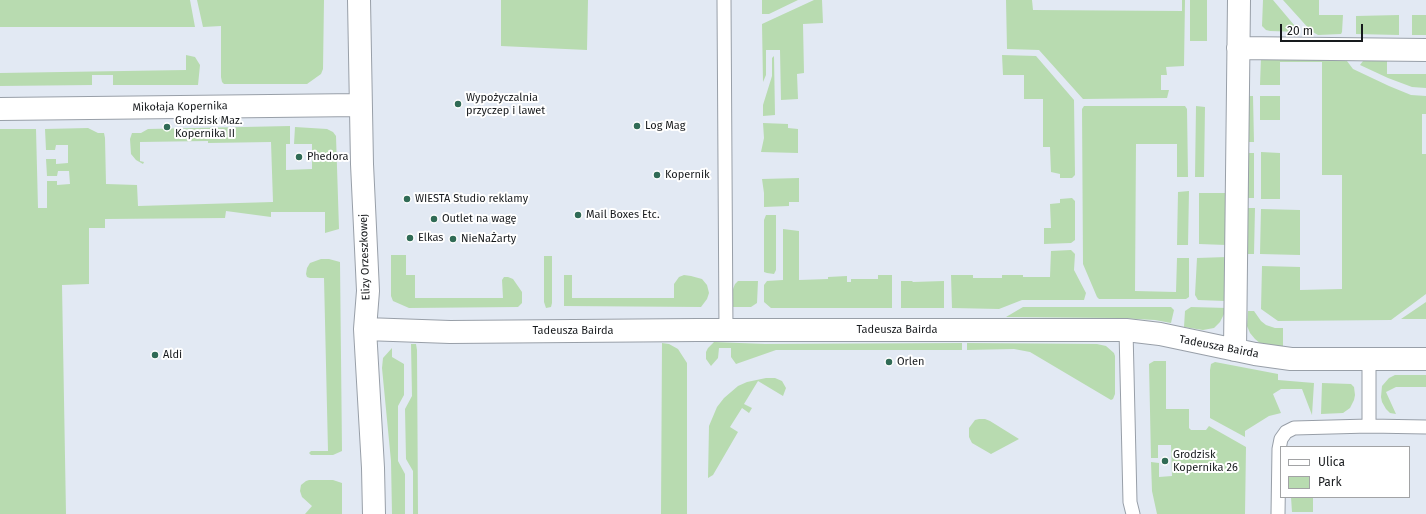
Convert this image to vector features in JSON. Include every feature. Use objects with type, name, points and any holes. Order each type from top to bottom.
[{"type":"street","name":"Elizy Orzeszkowej","points":[[359,0],[360,105],[368,291],[365,329],[373,468],[374,514]]},
{"type":"street","points":[[1235,350],[1239,0]]},
{"type":"street","points":[[1238,48],[1426,50]]},
{"type":"street","name":"Mikołaja Kopernika","points":[[0,109],[360,105]]},
{"type":"street","name":"Tadeusza Bairda","points":[[365,329],[450,332],[1126,330],[1160,334],[1255,354],[1291,359],[1426,359]]},
{"type":"lane","points":[[724,0],[726,330]]},
{"type":"lane","points":[[1126,330],[1131,508]]},
{"type":"lane","points":[[1369,360],[1370,426]]},
{"type":"lane","points":[[1278,514],[1279,449],[1281,439],[1286,432],[1294,428],[1370,426],[1426,427]]},
{"type":"green space","points":[[0,0],[190,0],[195,27],[0,27]]},
{"type":"green space","points":[[197,0],[324,0],[323,69],[321,74],[307,84],[224,84],[221,77],[221,26],[203,27]]},
{"type":"green space","points":[[501,0],[588,0],[587,50],[501,46]]},
{"type":"green space","points":[[762,0],[798,0],[769,14],[762,14]]},
{"type":"green space","points":[[814,0],[822,0],[823,23],[803,24],[804,73],[797,74],[798,99],[781,100],[780,50],[766,50],[766,75],[763,82],[762,24]]},
{"type":"green space","points":[[1006,0],[1032,0],[1033,10],[1182,11],[1182,0],[1185,0],[1184,66],[1166,67],[1167,75],[1161,75],[1161,90],[1169,90],[1167,98],[1083,99],[1039,50],[1007,49]]},
{"type":"green space","points":[[1190,0],[1207,0],[1207,41],[1190,41]]},
{"type":"green space","points":[[1263,0],[1273,0],[1300,32],[1266,30],[1262,26]]},
{"type":"green space","points":[[1283,0],[1319,0],[1319,15],[1343,15],[1341,34],[1318,35],[1311,31]]},
{"type":"green space","points":[[1399,15],[1399,35],[1356,34],[1356,16]]},
{"type":"green space","points":[[1412,15],[1426,15],[1426,35],[1412,35]]},
{"type":"green space","points":[[186,55],[195,57],[200,65],[198,85],[113,85],[113,75],[92,75],[92,85],[0,86],[0,73],[186,70]]},
{"type":"green space","points":[[1002,55],[1036,56],[1074,100],[1075,175],[1072,178],[1060,178],[1060,174],[1051,172],[1050,147],[1043,147],[1043,99],[1024,99],[1024,75],[1003,75]]},
{"type":"green space","points":[[774,56],[775,115],[763,116],[763,105],[772,76],[772,58]]},
{"type":"green space","points":[[1261,57],[1344,57],[1353,69],[1411,95],[1426,96],[1426,114],[1422,114],[1422,154],[1426,154],[1426,294],[1391,320],[1278,321],[1261,309],[1262,266],[1300,267],[1300,290],[1342,289],[1342,175],[1322,175],[1322,62],[1280,62],[1280,85],[1260,85]]},
{"type":"green space","points":[[1366,57],[1387,58],[1387,74],[1426,74],[1426,88],[1412,87],[1360,65]]},
{"type":"green space","points":[[1248,96],[1253,96],[1254,142],[1248,142]]},
{"type":"green space","points":[[1260,96],[1280,96],[1280,120],[1260,120]]},
{"type":"green space","points":[[1084,106],[1185,106],[1187,109],[1188,177],[1177,177],[1177,144],[1136,144],[1135,291],[1176,292],[1177,258],[1189,258],[1189,297],[1186,299],[1099,299],[1097,297],[1083,264],[1082,109]]},
{"type":"green space","points":[[1196,106],[1205,107],[1204,177],[1195,177]]},
{"type":"green space","points":[[763,123],[788,124],[788,128],[798,129],[798,153],[761,152],[764,138]]},
{"type":"green space","points":[[290,126],[290,144],[286,144],[286,170],[312,169],[312,144],[294,144],[295,127],[327,129],[333,132],[336,136],[339,229],[325,233],[325,212],[271,212],[271,217],[226,211],[225,218],[105,219],[105,228],[89,228],[89,284],[62,285],[66,514],[0,514],[0,129],[36,129],[38,208],[47,208],[47,181],[57,181],[57,185],[70,184],[69,171],[58,171],[57,176],[47,176],[46,159],[56,159],[56,164],[68,163],[68,145],[56,145],[55,150],[46,150],[45,129],[88,128],[98,133],[104,133],[106,184],[137,185],[138,206],[273,202],[271,142],[140,142],[140,161],[144,162],[143,164],[136,160],[131,154],[130,139],[132,133],[141,133],[148,129]]},
{"type":"green space","points":[[1261,152],[1280,153],[1280,199],[1261,199]]},
{"type":"green space","points":[[1248,153],[1254,153],[1254,198],[1248,198]]},
{"type":"green space","points":[[799,178],[799,202],[789,202],[789,206],[764,207],[762,179]]},
{"type":"green space","points":[[1189,191],[1188,245],[1177,245],[1178,192]]},
{"type":"green space","points":[[1199,193],[1227,193],[1226,245],[1199,244]]},
{"type":"green space","points":[[1072,198],[1075,201],[1075,240],[1071,243],[1044,244],[1044,228],[1051,228],[1050,204],[1060,203],[1060,199]]},
{"type":"green space","points":[[1248,208],[1255,208],[1254,254],[1247,254]]},
{"type":"green space","points":[[1261,209],[1300,210],[1300,255],[1260,254]]},
{"type":"green space","points":[[766,215],[776,215],[776,270],[774,274],[764,272],[764,220]]},
{"type":"green space","points":[[783,229],[799,231],[799,280],[828,279],[828,277],[847,276],[847,282],[851,282],[851,279],[878,279],[878,275],[892,275],[892,308],[771,308],[764,302],[764,285],[767,281],[783,280]]},
{"type":"green space","points":[[1071,250],[1075,254],[1074,270],[1086,293],[1084,300],[1022,300],[999,309],[952,308],[951,275],[973,275],[973,278],[1002,278],[1002,275],[1050,277],[1051,251]]},
{"type":"green space","points":[[391,255],[406,255],[406,275],[415,275],[415,298],[503,298],[502,280],[504,277],[508,277],[513,279],[522,292],[522,303],[518,307],[409,308],[393,301],[391,296]]},
{"type":"green space","points":[[544,256],[552,256],[552,303],[551,307],[546,308],[544,302]]},
{"type":"green space","points":[[1227,257],[1225,301],[1198,300],[1195,295],[1197,258]]},
{"type":"green space","points":[[321,259],[329,259],[340,262],[342,451],[333,455],[311,455],[309,453],[311,451],[328,451],[324,278],[310,278],[307,277],[306,274],[310,263]]},
{"type":"green space","points":[[564,275],[572,275],[572,298],[674,298],[674,284],[679,277],[684,275],[702,279],[707,285],[709,293],[707,299],[701,307],[564,306]]},
{"type":"green space","points":[[738,281],[758,281],[757,303],[751,307],[732,307],[733,289]]},
{"type":"green space","points":[[901,281],[944,281],[944,308],[901,308]]},
{"type":"green space","points":[[1426,302],[1426,319],[1401,319]]},
{"type":"green space","points":[[1023,307],[1171,307],[1174,310],[1171,323],[1155,320],[1119,318],[1006,317]]},
{"type":"green space","points":[[1191,307],[1227,308],[1220,322],[1214,328],[1203,330],[1184,327],[1185,311]]},
{"type":"green space","points":[[1248,311],[1254,311],[1266,325],[1275,328],[1283,328],[1283,348],[1261,344],[1255,339],[1247,326]]},
{"type":"green space","points":[[714,342],[765,344],[962,343],[962,350],[776,350],[736,364],[731,357],[731,348],[719,348],[718,358],[711,366],[706,359],[706,352]]},
{"type":"green space","points":[[662,343],[669,344],[678,349],[687,363],[687,514],[661,514]]},
{"type":"green space","points":[[967,343],[1097,344],[1106,346],[1114,353],[1115,356],[1115,394],[1111,400],[1030,352],[1014,349],[967,350]]},
{"type":"green space","points":[[411,344],[416,344],[417,350],[418,514],[413,514],[413,471],[406,459],[405,409],[412,396]]},
{"type":"green space","points":[[392,348],[392,357],[404,364],[404,395],[398,406],[398,461],[405,474],[405,514],[392,514],[391,461],[382,368],[383,358]]},
{"type":"green space","points":[[1154,361],[1166,361],[1166,409],[1189,409],[1189,428],[1191,430],[1206,430],[1209,426],[1246,447],[1245,514],[1157,514],[1152,491],[1151,462],[1159,463],[1159,477],[1172,476],[1171,445],[1158,445],[1158,458],[1151,458],[1149,364]]},
{"type":"green space","points":[[1215,362],[1278,374],[1278,380],[1314,383],[1312,415],[1302,389],[1281,389],[1273,394],[1281,413],[1269,416],[1245,431],[1245,437],[1210,418],[1210,370],[1211,364]]},
{"type":"green space","points":[[1395,375],[1426,375],[1426,387],[1396,387],[1386,392],[1396,414],[1390,413],[1386,409],[1381,397],[1382,386],[1389,378]]},
{"type":"green space","points":[[766,378],[775,378],[782,381],[786,388],[783,396],[758,381],[744,404],[752,408],[749,413],[742,408],[730,427],[738,432],[713,475],[708,478],[709,426],[717,407],[724,398],[738,386],[747,382]]},
{"type":"green space","points":[[1322,383],[1351,384],[1354,387],[1355,395],[1350,408],[1343,413],[1321,414]]},
{"type":"green space","points":[[979,419],[990,421],[1019,439],[991,454],[972,443],[969,437],[969,428],[975,420]]},
{"type":"green space","points":[[309,480],[333,480],[342,483],[342,514],[305,514],[312,506],[302,497],[300,491],[301,485]]},
{"type":"green space","points":[[1291,498],[1313,498],[1313,512],[1292,512]]},
{"type":"place","name":"Wypożyczalnia przyczep i lawet","points":[[458,104]]},
{"type":"place","name":"Log Mag","points":[[637,126]]},
{"type":"place","name":"Grodzisk Maz. Kopernika II","points":[[167,127]]},
{"type":"place","name":"Phedora","points":[[299,157]]},
{"type":"place","name":"Kopernik","points":[[657,175]]},
{"type":"place","name":"WIESTA Studio reklamy","points":[[407,199]]},
{"type":"place","name":"Mail Boxes Etc.","points":[[578,215]]},
{"type":"place","name":"Outlet na wagę","points":[[434,219]]},
{"type":"place","name":"Elkas","points":[[410,238]]},
{"type":"place","name":"NieNaŻarty","points":[[453,239]]},
{"type":"place","name":"Aldi","points":[[155,355]]},
{"type":"place","name":"Orlen","points":[[889,362]]},
{"type":"place","name":"Grodzisk Kopernika 26","points":[[1165,461]]}]
